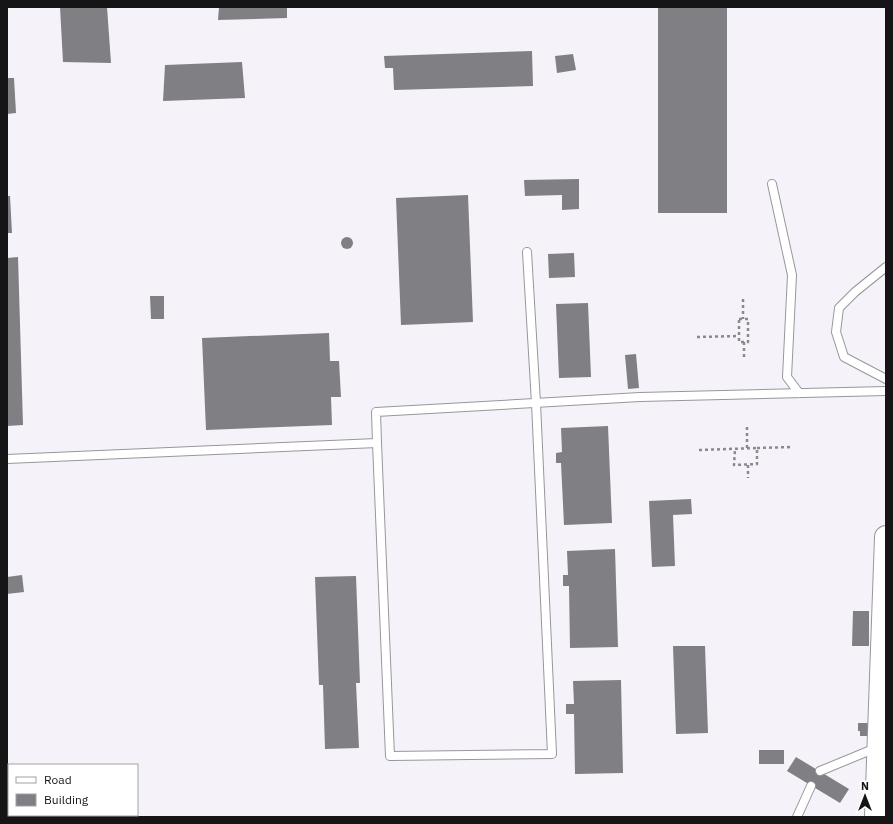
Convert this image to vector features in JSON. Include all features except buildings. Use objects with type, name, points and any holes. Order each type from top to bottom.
[{"type":"main road","points":[[876,817],[886,537]]},
{"type":"lane","points":[[772,184],[792,275],[787,377],[799,393]]},
{"type":"lane","points":[[527,252],[536,403],[552,754],[390,756],[376,412],[536,403],[640,397],[886,391]]},
{"type":"lane","points":[[886,267],[855,292],[839,308],[836,332],[844,356],[886,379]]},
{"type":"lane","points":[[7,460],[377,443]]},
{"type":"lane","points":[[820,771],[879,746]]},
{"type":"lane","points":[[797,817],[811,786]]},
{"type":"path","points":[[743,299],[743,319]]},
{"type":"path","points":[[739,319],[748,319],[748,342],[739,342],[739,336],[739,319]]},
{"type":"path","points":[[697,337],[739,336]]},
{"type":"path","points":[[744,342],[744,359]]},
{"type":"path","points":[[747,427],[747,448]]},
{"type":"path","points":[[699,450],[793,447]]},
{"type":"path","points":[[734,449],[734,465],[757,464],[757,448]]},
{"type":"path","points":[[748,464],[748,478]]}]
